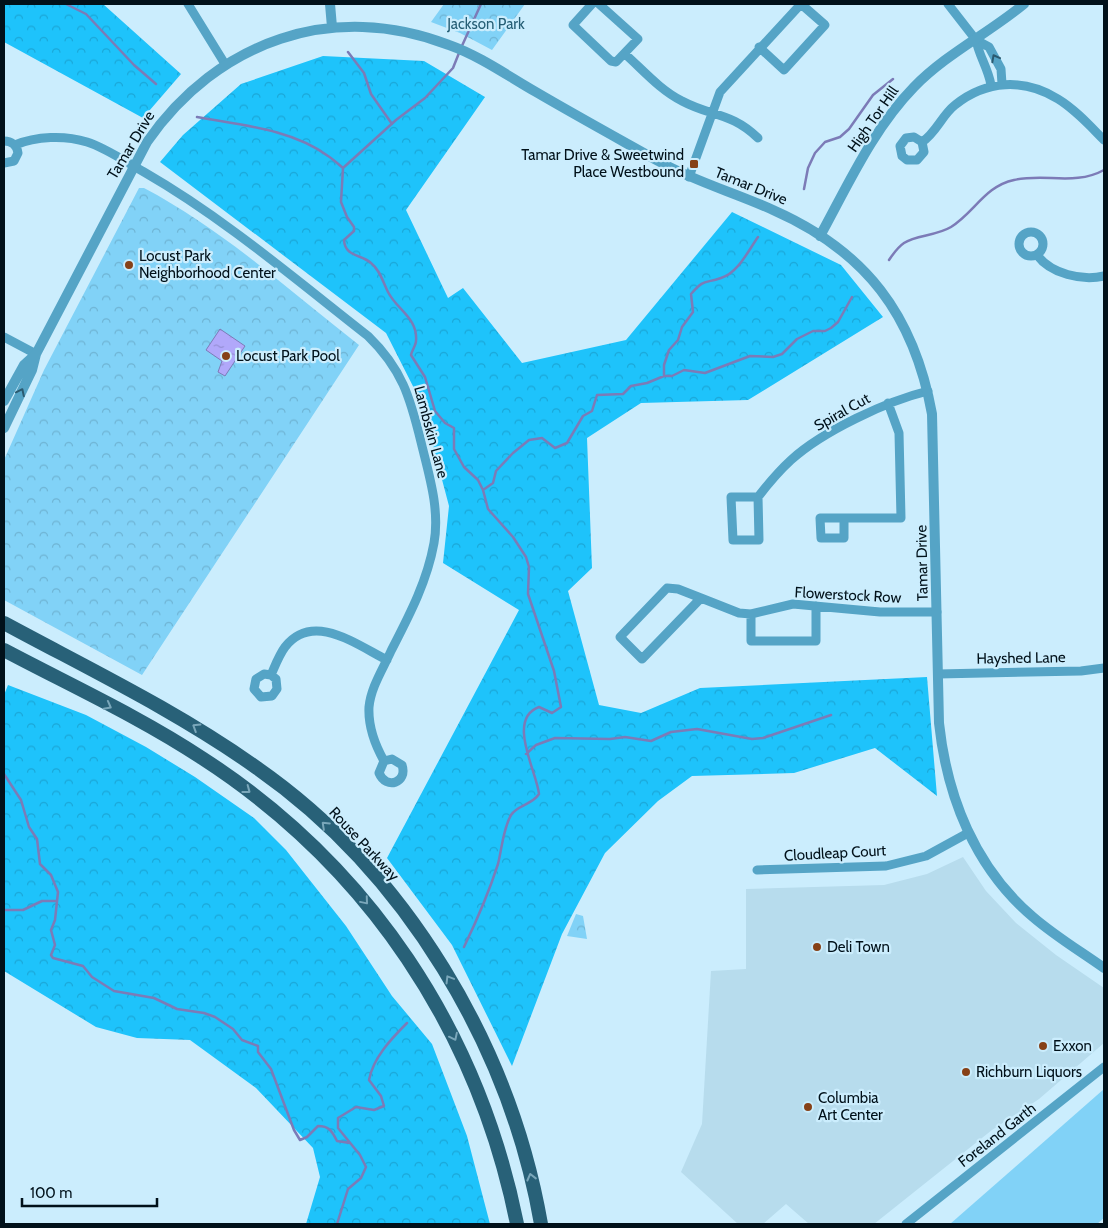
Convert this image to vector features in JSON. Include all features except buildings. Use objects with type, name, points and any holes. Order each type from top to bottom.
[{"type":"main road","points":[[4,615],[24,626],[51,648]]},
{"type":"main road","name":"Rouse Parkway","points":[[4,623],[175,714],[259,769],[342,840],[386,890],[451,982],[494,1068],[524,1150],[541,1224]]},
{"type":"main road","points":[[4,650],[202,758],[244,787],[298,831],[368,904],[431,995],[472,1075],[500,1157],[517,1224]]},
{"type":"main road","points":[[4,657],[79,690]]},
{"type":"street","points":[[188,4],[225,64]]},
{"type":"street","points":[[330,4],[332,27]]},
{"type":"street","points":[[592,4],[573,25],[611,61],[619,61],[638,39],[599,4]]},
{"type":"street","points":[[689,177],[720,92],[759,47],[801,4],[825,25],[784,70],[759,47]]},
{"type":"street","points":[[948,4],[976,40],[989,47],[997,60],[1002,84]]},
{"type":"street","name":"High Tor Hill","points":[[820,236],[864,157],[895,109],[920,82],[1024,4]]},
{"type":"street","name":"Tamar Drive","points":[[4,428],[32,370],[36,354],[134,166],[162,120],[182,98],[225,64],[267,42],[298,33],[332,27],[392,30],[449,45],[470,54],[689,177],[775,211],[820,236],[849,256],[883,292],[914,346],[928,392],[934,439],[939,723],[945,767],[968,834],[1000,884],[1019,904],[1055,934],[1104,968]]},
{"type":"street","points":[[976,40],[978,51],[989,72],[991,85]]},
{"type":"street","points":[[625,54],[673,96],[739,122],[758,138]]},
{"type":"street","points":[[922,142],[954,105],[991,85],[1002,84],[1037,90],[1058,99],[1104,140]]},
{"type":"street","name":"Lambskin Lane","points":[[15,145],[30,140],[50,138],[77,140],[95,146],[134,166],[210,212],[368,336],[381,348],[400,374],[412,402],[432,489],[435,532],[431,557],[422,588],[375,686],[369,708],[372,733],[384,761]]},
{"type":"street","points":[[4,141],[10,141],[15,145],[17,156],[10,163],[4,163]]},
{"type":"street","points":[[1036,255],[1048,265],[1063,273],[1086,278],[1104,276]]},
{"type":"street","points":[[4,337],[36,354]]},
{"type":"street","name":"Tamar Drive","points":[[4,401],[24,365],[36,354]]},
{"type":"street","name":"Spiral Cut","points":[[758,497],[778,473],[809,446],[888,403],[928,392]]},
{"type":"street","points":[[844,518],[901,518],[899,433],[888,403]]},
{"type":"street","points":[[731,497],[758,497],[759,540],[733,540],[731,497]]},
{"type":"street","name":"Flowerstock Row","points":[[701,598],[642,659],[620,637],[667,588],[678,589],[701,598],[739,613],[751,614],[793,604],[880,612],[937,612]]},
{"type":"street","points":[[751,614],[751,641],[816,641],[816,606]]},
{"type":"street","points":[[271,675],[290,642],[304,633],[314,630],[325,631],[338,636],[387,660]]},
{"type":"street","name":"Hayshed Lane","points":[[938,674],[1082,671],[1104,668]]},
{"type":"street","name":"Cloudleap Court","points":[[757,870],[886,866],[926,856],[968,834]]},
{"type":"street","name":"Foreland Garth","points":[[906,1224],[1104,1067]]},
{"type":"shaded area","points":[[963,857],[986,891],[1016,923],[1056,955],[1104,988],[1104,1043],[1039,1099],[992,1130],[874,1224],[809,1224],[786,1204],[763,1224],[738,1224],[681,1172],[702,1124],[711,971],[746,969],[746,889],[884,885],[927,874]]},
{"type":"green space","points":[[4,4],[103,4],[181,74],[143,118],[4,42]]},
{"type":"green space","name":"Jackson Park","points":[[444,4],[525,4],[492,50],[460,33],[431,22]]},
{"type":"green space","points":[[323,56],[424,61],[485,97],[406,210],[448,298],[463,288],[522,363],[626,340],[732,212],[841,265],[883,317],[748,400],[641,403],[587,438],[592,568],[568,591],[599,705],[641,713],[700,688],[927,677],[937,796],[875,748],[794,773],[692,776],[658,801],[605,853],[562,934],[512,1066],[452,945],[387,858],[519,610],[443,563],[449,506],[422,404],[386,333],[160,162],[183,135],[241,84]]},
{"type":"green space","points":[[139,188],[144,188],[173,204],[228,241],[359,345],[142,675],[4,600],[4,460],[44,370]]},
{"type":"green space","points":[[8,685],[86,715],[146,747],[195,777],[254,818],[286,850],[346,926],[392,996],[432,1044],[467,1136],[490,1224],[306,1224],[320,1177],[313,1148],[256,1088],[190,1040],[137,1038],[96,1027],[4,971],[4,695]]},
{"type":"green space","points":[[576,914],[583,916],[587,939],[567,936]]},
{"type":"green space","points":[[1104,1089],[1104,1218],[1097,1224],[950,1224]]},
{"type":"water","name":"Locust Park Pool","points":[[220,329],[245,346],[225,376],[218,372],[222,361],[206,350]]},
{"type":"waterway","points":[[66,4],[86,14],[134,65],[156,84]]},
{"type":"waterway","points":[[461,48],[481,4]]},
{"type":"waterway","points":[[348,52],[364,73],[371,94],[392,124]]},
{"type":"waterway","points":[[459,53],[453,68],[425,98],[396,120],[343,168],[341,202],[347,217],[354,227],[354,231],[344,240],[347,250],[367,260],[374,266],[388,292],[414,326],[416,341],[411,355],[425,377],[435,411],[445,423],[454,428],[454,449],[464,467],[478,480],[488,509],[513,537],[526,557],[529,567],[528,594],[554,671],[561,707],[552,713],[539,707],[529,713],[525,723],[524,734],[539,794],[533,801],[517,809],[508,820],[498,864],[464,947]]},
{"type":"waterway","points":[[804,189],[808,168],[815,153],[825,142],[840,137],[849,129],[873,95],[893,79]]},
{"type":"waterway","points":[[197,117],[265,129],[282,134],[314,147],[343,168]]},
{"type":"waterway","points":[[889,260],[900,246],[909,240],[951,227],[987,194],[1004,183],[1026,178],[1082,177],[1104,170]]},
{"type":"waterway","points":[[664,376],[664,365],[669,350],[678,340],[682,327],[693,312],[691,294],[702,283],[721,278],[738,267],[758,237]]},
{"type":"waterway","points":[[483,490],[493,483],[496,471],[529,440],[542,438],[555,448],[567,443],[583,416],[592,411],[597,395],[623,394],[631,386],[647,383],[664,376],[672,376],[684,370],[705,373],[750,356],[773,357],[782,354],[797,339],[813,331],[825,331],[831,328],[838,322],[852,297]]},
{"type":"waterway","points":[[526,754],[536,745],[555,738],[610,739],[625,737],[651,741],[671,732],[697,729],[752,739],[763,738],[831,715]]},
{"type":"waterway","points":[[4,774],[21,800],[29,827],[37,839],[40,864],[51,875],[58,892],[55,920],[51,930],[55,945],[51,955],[53,958],[83,966],[92,977],[114,991],[154,998],[177,1009],[204,1013],[215,1017],[233,1029],[242,1040],[258,1046],[258,1052],[271,1069],[294,1130],[300,1140],[307,1137],[318,1126],[330,1130],[337,1141],[350,1143]]},
{"type":"waterway","points":[[4,910],[23,910],[42,901],[56,901]]},
{"type":"waterway","points":[[337,1224],[348,1189],[361,1178],[366,1167],[360,1155],[338,1128],[338,1118],[356,1107],[374,1110],[384,1106],[381,1096],[369,1080],[371,1072],[384,1049],[407,1023]]},
{"type":"place","name":"Tamar Drive & Sweetwind Place Westbound","points":[[694,164]]},
{"type":"place","name":"Locust Park Neighborhood Center","points":[[129,265]]},
{"type":"place","name":"Locust Park Pool","points":[[226,356]]},
{"type":"place","name":"Deli Town","points":[[817,947]]},
{"type":"place","name":"Exxon","points":[[1043,1046]]},
{"type":"place","name":"Richburn Liquors","points":[[966,1072]]},
{"type":"place","name":"Columbia Art Center","points":[[808,1107]]}]
